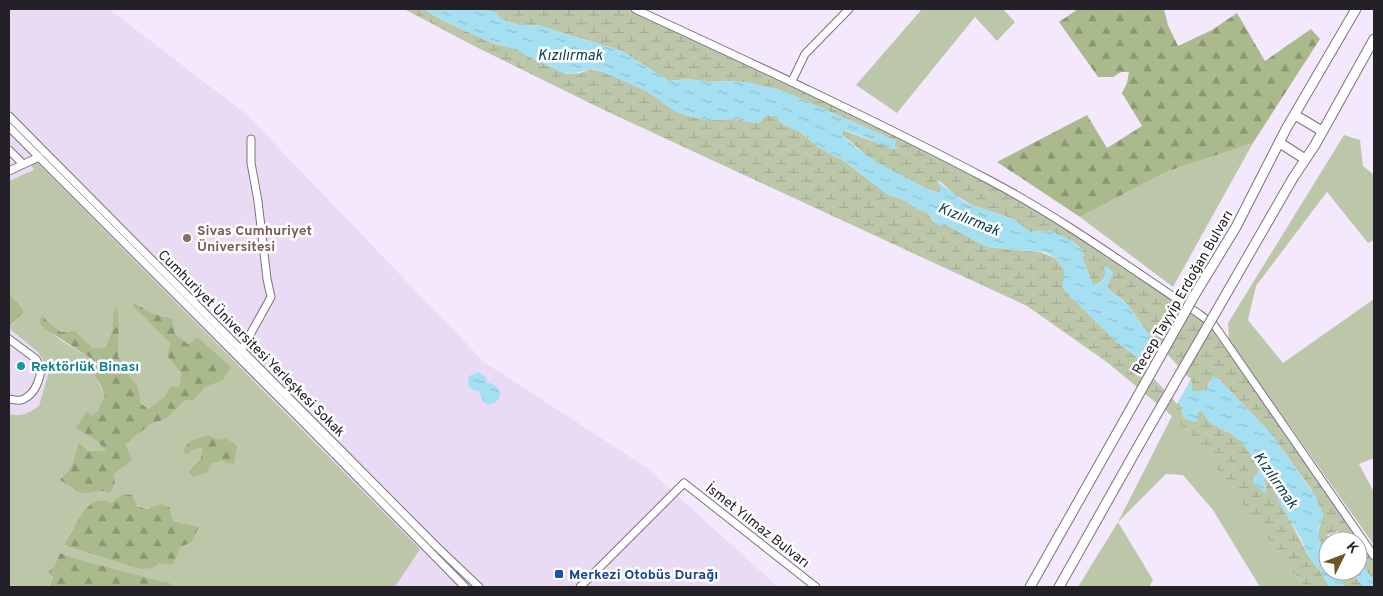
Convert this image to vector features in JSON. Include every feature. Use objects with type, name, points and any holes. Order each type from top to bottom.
[{"type":"street","points":[[635,9],[792,81],[990,180],[1093,241],[1214,326],[1374,556]]},
{"type":"street","points":[[792,81],[805,54],[849,9]]},
{"type":"street","name":"Recep Tayyip Erdoğan Bulvarı","points":[[1030,587],[1194,296],[1236,227],[1295,116],[1356,9]]},
{"type":"street","points":[[1059,587],[1374,39]]},
{"type":"street","name":"Cumhuriyet Üniversitesi Yerleşkesi Sokak","points":[[9,116],[479,587]]},
{"type":"street","points":[[1295,116],[1322,131]]},
{"type":"street","name":"Cumhuriyet Üniversitesi Yerleşkesi Sokak","points":[[9,127],[465,587]]},
{"type":"street","points":[[241,350],[271,297],[267,279],[258,200],[250,163],[251,139]]},
{"type":"street","points":[[1280,144],[1305,159]]},
{"type":"street","points":[[9,150],[23,164]]},
{"type":"street","points":[[9,171],[39,157]]},
{"type":"street","points":[[9,340],[36,360],[41,370],[36,388],[21,400],[9,399]]},
{"type":"street","name":"İsmet Yılmaz Bulvarı","points":[[580,587],[684,483],[816,587]]},
{"type":"shaded area","name":"Sivas Cumhuriyet Üniversitesi","points":[[9,9],[109,9],[246,114],[484,362],[647,468],[778,587],[9,587]]},
{"type":"green space","points":[[404,9],[424,9],[440,19],[492,43],[516,49],[567,74],[581,73],[590,69],[604,72],[647,91],[675,111],[685,115],[706,120],[735,119],[756,123],[760,122],[766,115],[776,116],[782,124],[799,131],[818,147],[844,161],[887,194],[927,212],[933,221],[945,224],[988,247],[1040,252],[1055,258],[1065,270],[1067,293],[1117,342],[1142,361],[1180,404],[1184,418],[1202,411],[1210,421],[1237,438],[1244,445],[1259,471],[1253,479],[1266,489],[1264,480],[1267,477],[1309,557],[1318,569],[1318,581],[1326,581],[1329,587],[1304,587],[1194,438],[1172,416],[1108,363],[1027,306],[606,111]]},
{"type":"green space","points":[[477,9],[627,9],[791,84],[989,184],[1091,244],[1211,328],[1352,531],[1319,531],[1323,514],[1311,489],[1271,434],[1218,378],[1210,381],[1206,390],[1191,391],[1188,379],[1153,341],[1131,309],[1107,288],[1113,272],[1106,273],[1098,284],[1093,285],[1082,258],[1084,254],[1080,247],[1072,241],[1050,231],[1030,232],[1010,218],[972,205],[955,195],[941,182],[937,181],[941,188],[940,193],[927,189],[870,159],[842,134],[843,130],[893,149],[896,141],[783,91],[750,83],[729,81],[707,82],[689,79],[669,81],[622,51],[537,25],[519,25],[502,20],[495,12]]},
{"type":"green space","points":[[922,9],[1003,9],[1015,22],[997,41],[975,17],[897,113],[856,85]]},
{"type":"green space","points":[[1078,9],[1164,9],[1168,25],[1178,46],[1212,30],[1237,13],[1265,61],[1311,29],[1320,39],[1253,143],[1166,172],[1080,217],[997,162],[1087,115],[1107,148],[1142,126],[1122,93],[1127,83],[1129,72],[1121,72],[1113,77],[1098,77],[1059,22]]},
{"type":"green space","points":[[1344,135],[1360,140],[1363,166],[1374,175],[1374,240],[1368,243],[1327,192],[1256,286],[1248,320],[1283,363],[1374,299],[1374,458],[1359,464],[1374,492],[1374,545],[1368,537],[1368,531],[1364,531],[1229,340],[1228,323]]},
{"type":"green space","points":[[1253,143],[1173,287],[1080,217],[1166,172]]},
{"type":"green space","points":[[37,162],[420,549],[395,587],[181,587],[60,553],[49,587],[9,587],[9,414],[25,414],[39,406],[49,371],[38,352],[9,328],[24,312],[9,294],[9,181],[34,170],[31,165]],"holes":[[[132,302],[152,313],[164,316],[175,334],[188,344],[197,337],[222,381],[205,387],[193,401],[186,400],[166,419],[151,424],[124,444],[114,474],[115,484],[104,491],[81,494],[60,480],[71,467],[79,444],[88,451],[107,452],[97,441],[77,428],[88,412],[92,417],[98,410],[105,394],[96,377],[92,359],[60,340],[39,322],[42,313],[46,320],[61,332],[75,331],[93,348],[106,347],[112,331],[113,313],[119,326],[118,356],[130,377],[138,386],[141,402],[148,409],[165,396],[170,386],[179,387],[181,373],[167,356],[170,343],[133,307]],[[225,438],[234,463],[221,461],[212,464],[207,473],[193,477],[188,472],[201,458],[203,448],[192,450]],[[122,494],[134,504],[144,508],[170,508],[173,521],[199,527],[192,542],[181,547],[173,565],[64,545],[84,512],[111,503]]]},
{"type":"green space","points":[[9,294],[24,312],[9,327]]},
{"type":"green space","points":[[132,302],[152,313],[172,319],[175,334],[188,344],[197,337],[231,367],[222,381],[205,387],[193,401],[186,400],[166,419],[151,424],[125,444],[132,460],[114,474],[115,484],[110,493],[104,491],[81,494],[60,480],[71,467],[79,443],[88,451],[106,451],[97,441],[76,428],[87,411],[92,416],[98,410],[105,394],[95,375],[92,359],[44,328],[39,322],[42,313],[46,320],[61,332],[75,331],[93,348],[106,347],[112,331],[113,313],[117,307],[119,326],[118,356],[130,377],[138,386],[141,403],[148,409],[165,396],[170,386],[179,387],[181,373],[167,356],[170,343],[133,307]]},
{"type":"green space","points":[[1172,416],[1194,437],[1304,587],[1260,587],[1213,510],[1183,475],[1166,474],[1118,522]]},
{"type":"green space","points":[[208,435],[218,440],[225,438],[234,443],[237,447],[234,464],[221,461],[212,464],[207,473],[193,477],[188,472],[201,458],[202,448],[192,450],[187,455],[183,451],[189,442]]},
{"type":"green space","points":[[122,494],[132,495],[137,506],[147,509],[161,504],[170,508],[173,521],[199,527],[192,542],[181,547],[173,565],[159,563],[153,568],[141,569],[64,545],[77,521],[90,505],[96,501],[108,501],[111,503]]},
{"type":"green space","points":[[1118,522],[1153,580],[1149,587],[1078,587]]},
{"type":"green space","points":[[60,553],[182,587],[49,587],[53,577],[48,572],[55,566]]},
{"type":"green space","points":[[1368,553],[1374,562],[1374,580],[1368,573]]},
{"type":"green space","points":[[1341,581],[1359,581],[1364,587],[1345,587]]},
{"type":"water","name":"Kızılırmak","points":[[424,9],[477,9],[496,12],[502,20],[519,25],[537,25],[622,51],[669,81],[689,79],[707,82],[729,81],[750,83],[783,91],[896,141],[895,145],[898,149],[893,149],[849,131],[843,130],[842,134],[865,154],[923,187],[940,193],[941,188],[936,180],[963,201],[1015,220],[1030,232],[1050,231],[1072,241],[1083,250],[1082,259],[1093,285],[1098,284],[1103,279],[1105,276],[1104,268],[1107,265],[1113,272],[1107,288],[1128,305],[1153,341],[1192,382],[1192,391],[1206,390],[1213,377],[1218,378],[1271,434],[1316,497],[1323,514],[1318,531],[1318,569],[1309,557],[1267,477],[1264,480],[1265,493],[1254,484],[1253,479],[1259,471],[1244,445],[1237,438],[1209,421],[1202,411],[1198,412],[1198,421],[1193,422],[1184,418],[1180,404],[1142,361],[1117,342],[1064,290],[1062,285],[1065,270],[1055,258],[1045,252],[988,247],[945,224],[941,226],[936,224],[927,212],[887,194],[844,161],[818,147],[799,131],[782,124],[775,116],[766,115],[760,122],[756,123],[735,119],[706,120],[685,115],[675,111],[647,91],[595,69],[572,74],[562,72],[516,49],[492,43],[440,19]]},
{"type":"water","points":[[478,372],[486,377],[487,383],[494,384],[498,388],[500,396],[494,403],[483,402],[479,391],[473,390],[468,385],[469,376]]},
{"type":"water","points":[[1368,573],[1374,580],[1374,587],[1364,587],[1359,581],[1368,581]]},
{"type":"water","name":"Kızılırmak","points":[[1326,581],[1341,581],[1345,587],[1329,587]]},
{"type":"pier","points":[[1154,339],[1191,379],[1177,404],[1140,363]]},
{"type":"place","name":"Sivas Cumhuriyet Üniversitesi","points":[[187,238]]},
{"type":"place","name":"Rektörlük Binası","points":[[21,366]]},
{"type":"place","name":"Merkezi Otobüs Durağı","points":[[559,574]]}]
